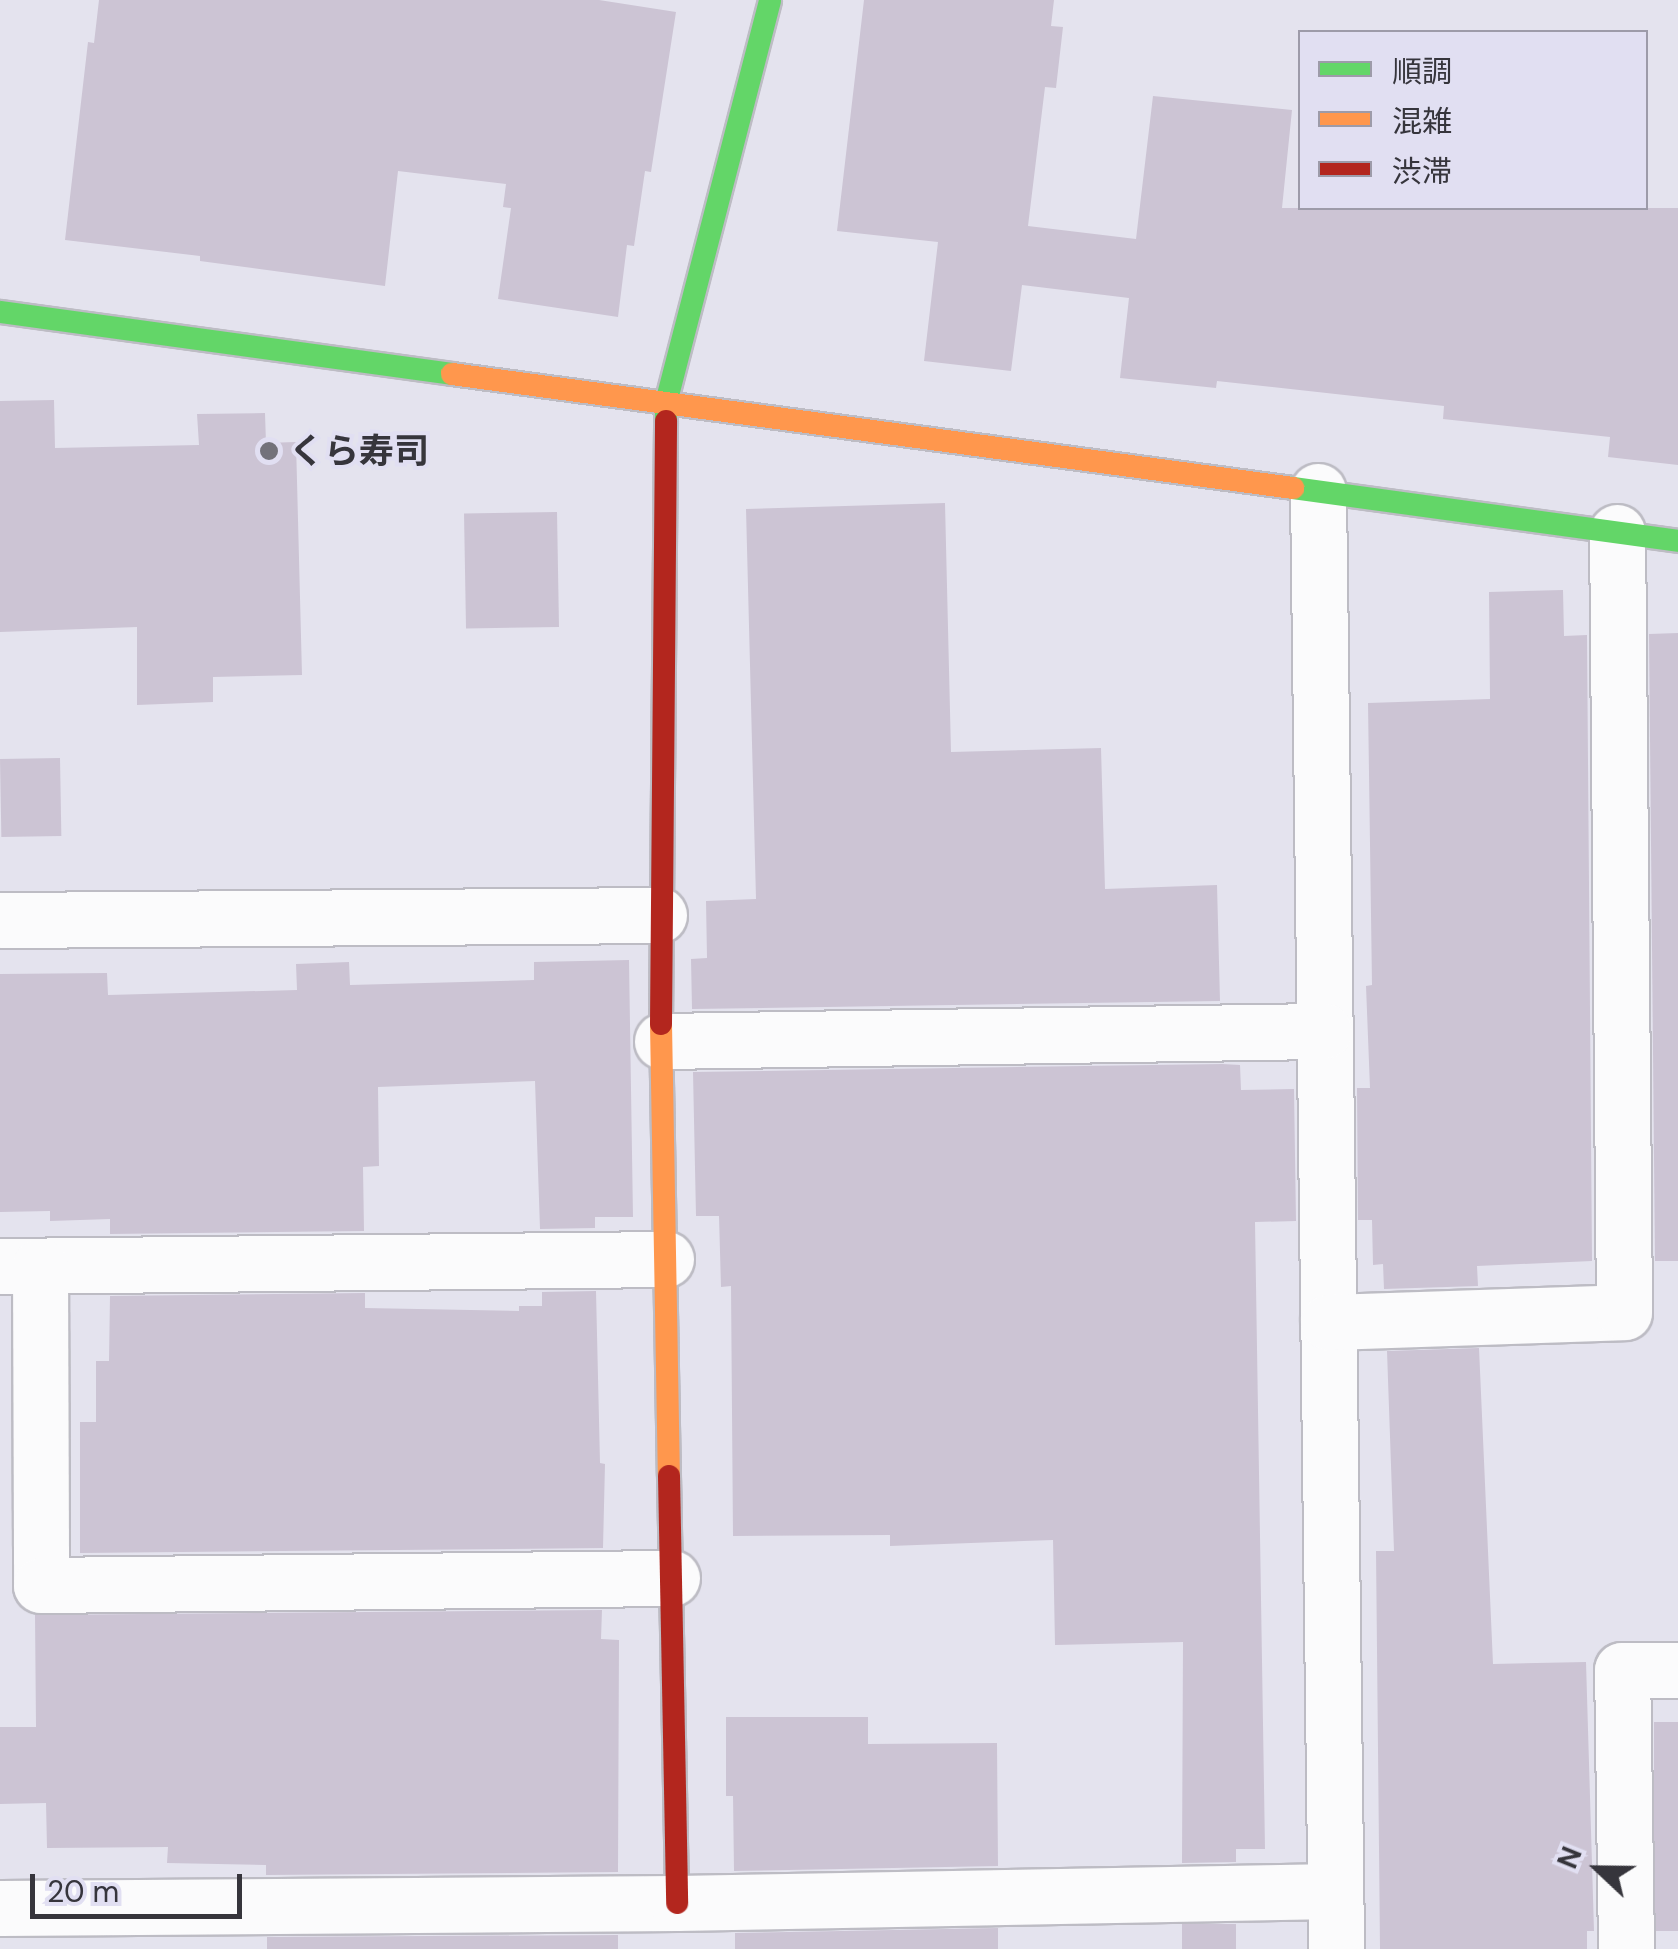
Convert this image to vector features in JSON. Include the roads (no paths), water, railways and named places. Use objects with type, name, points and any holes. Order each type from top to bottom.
[{"type":"street","points":[[678,1903],[659,916],[666,403],[770,0]]},
{"type":"street","points":[[0,312],[1678,540]]},
{"type":"street","points":[[1318,491],[1336,1949]]},
{"type":"street","points":[[1328,1322],[1624,1312],[1616,532]]},
{"type":"street","points":[[0,920],[659,916]]},
{"type":"street","points":[[662,1041],[1324,1030]]},
{"type":"street","points":[[666,1258],[20,1266],[41,1585],[672,1578]]},
{"type":"street","points":[[1626,1949],[1622,1670],[1678,1670]]},
{"type":"street","points":[[0,1908],[100,1928],[678,1903],[1336,1890]]},
{"type":"place","name":"くら寿司","points":[[269,451]]}]
